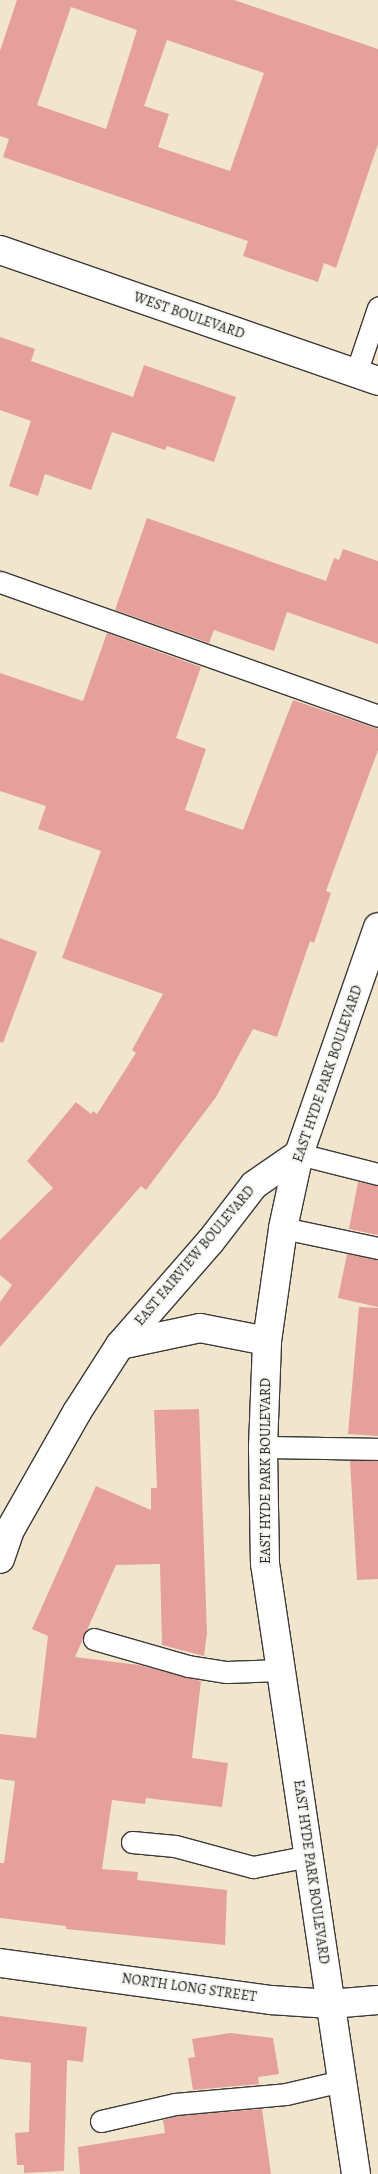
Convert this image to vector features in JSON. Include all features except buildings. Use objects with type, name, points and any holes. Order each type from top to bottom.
[{"type":"street","name":"WEST BOULEVARD","points":[[0,250],[367,377]]},
{"type":"street","name":"EAST HYDE PARK BOULEVARD","points":[[356,2174],[265,1564],[263,1447],[267,1341],[283,1228],[299,1154],[378,927]]},
{"type":"street","name":"EAST FAIRVIEW BOULEVARD","points":[[0,1559],[15,1521],[77,1412],[120,1345],[210,1242],[254,1185],[299,1154]]},
{"type":"street","name":"EAST FAIRVIEW BOULEVARD","points":[[120,1345],[200,1328],[267,1341]]},
{"type":"street","name":"NORTH LONG STREET","points":[[0,1963],[271,2000],[330,2004],[378,2000]]},
{"type":"lane","points":[[367,377],[378,308]]},
{"type":"lane","points":[[0,582],[378,716]]},
{"type":"lane","points":[[299,1154],[378,1174]]},
{"type":"lane","points":[[283,1228],[378,1248]]},
{"type":"lane","points":[[263,1447],[378,1449]]},
{"type":"lane","points":[[94,1639],[188,1666],[227,1672],[281,1670]]},
{"type":"lane","points":[[132,1842],[175,1846],[253,1867],[309,1856]]},
{"type":"lane","points":[[100,2121],[175,2104],[286,2094],[342,2081]]}]
